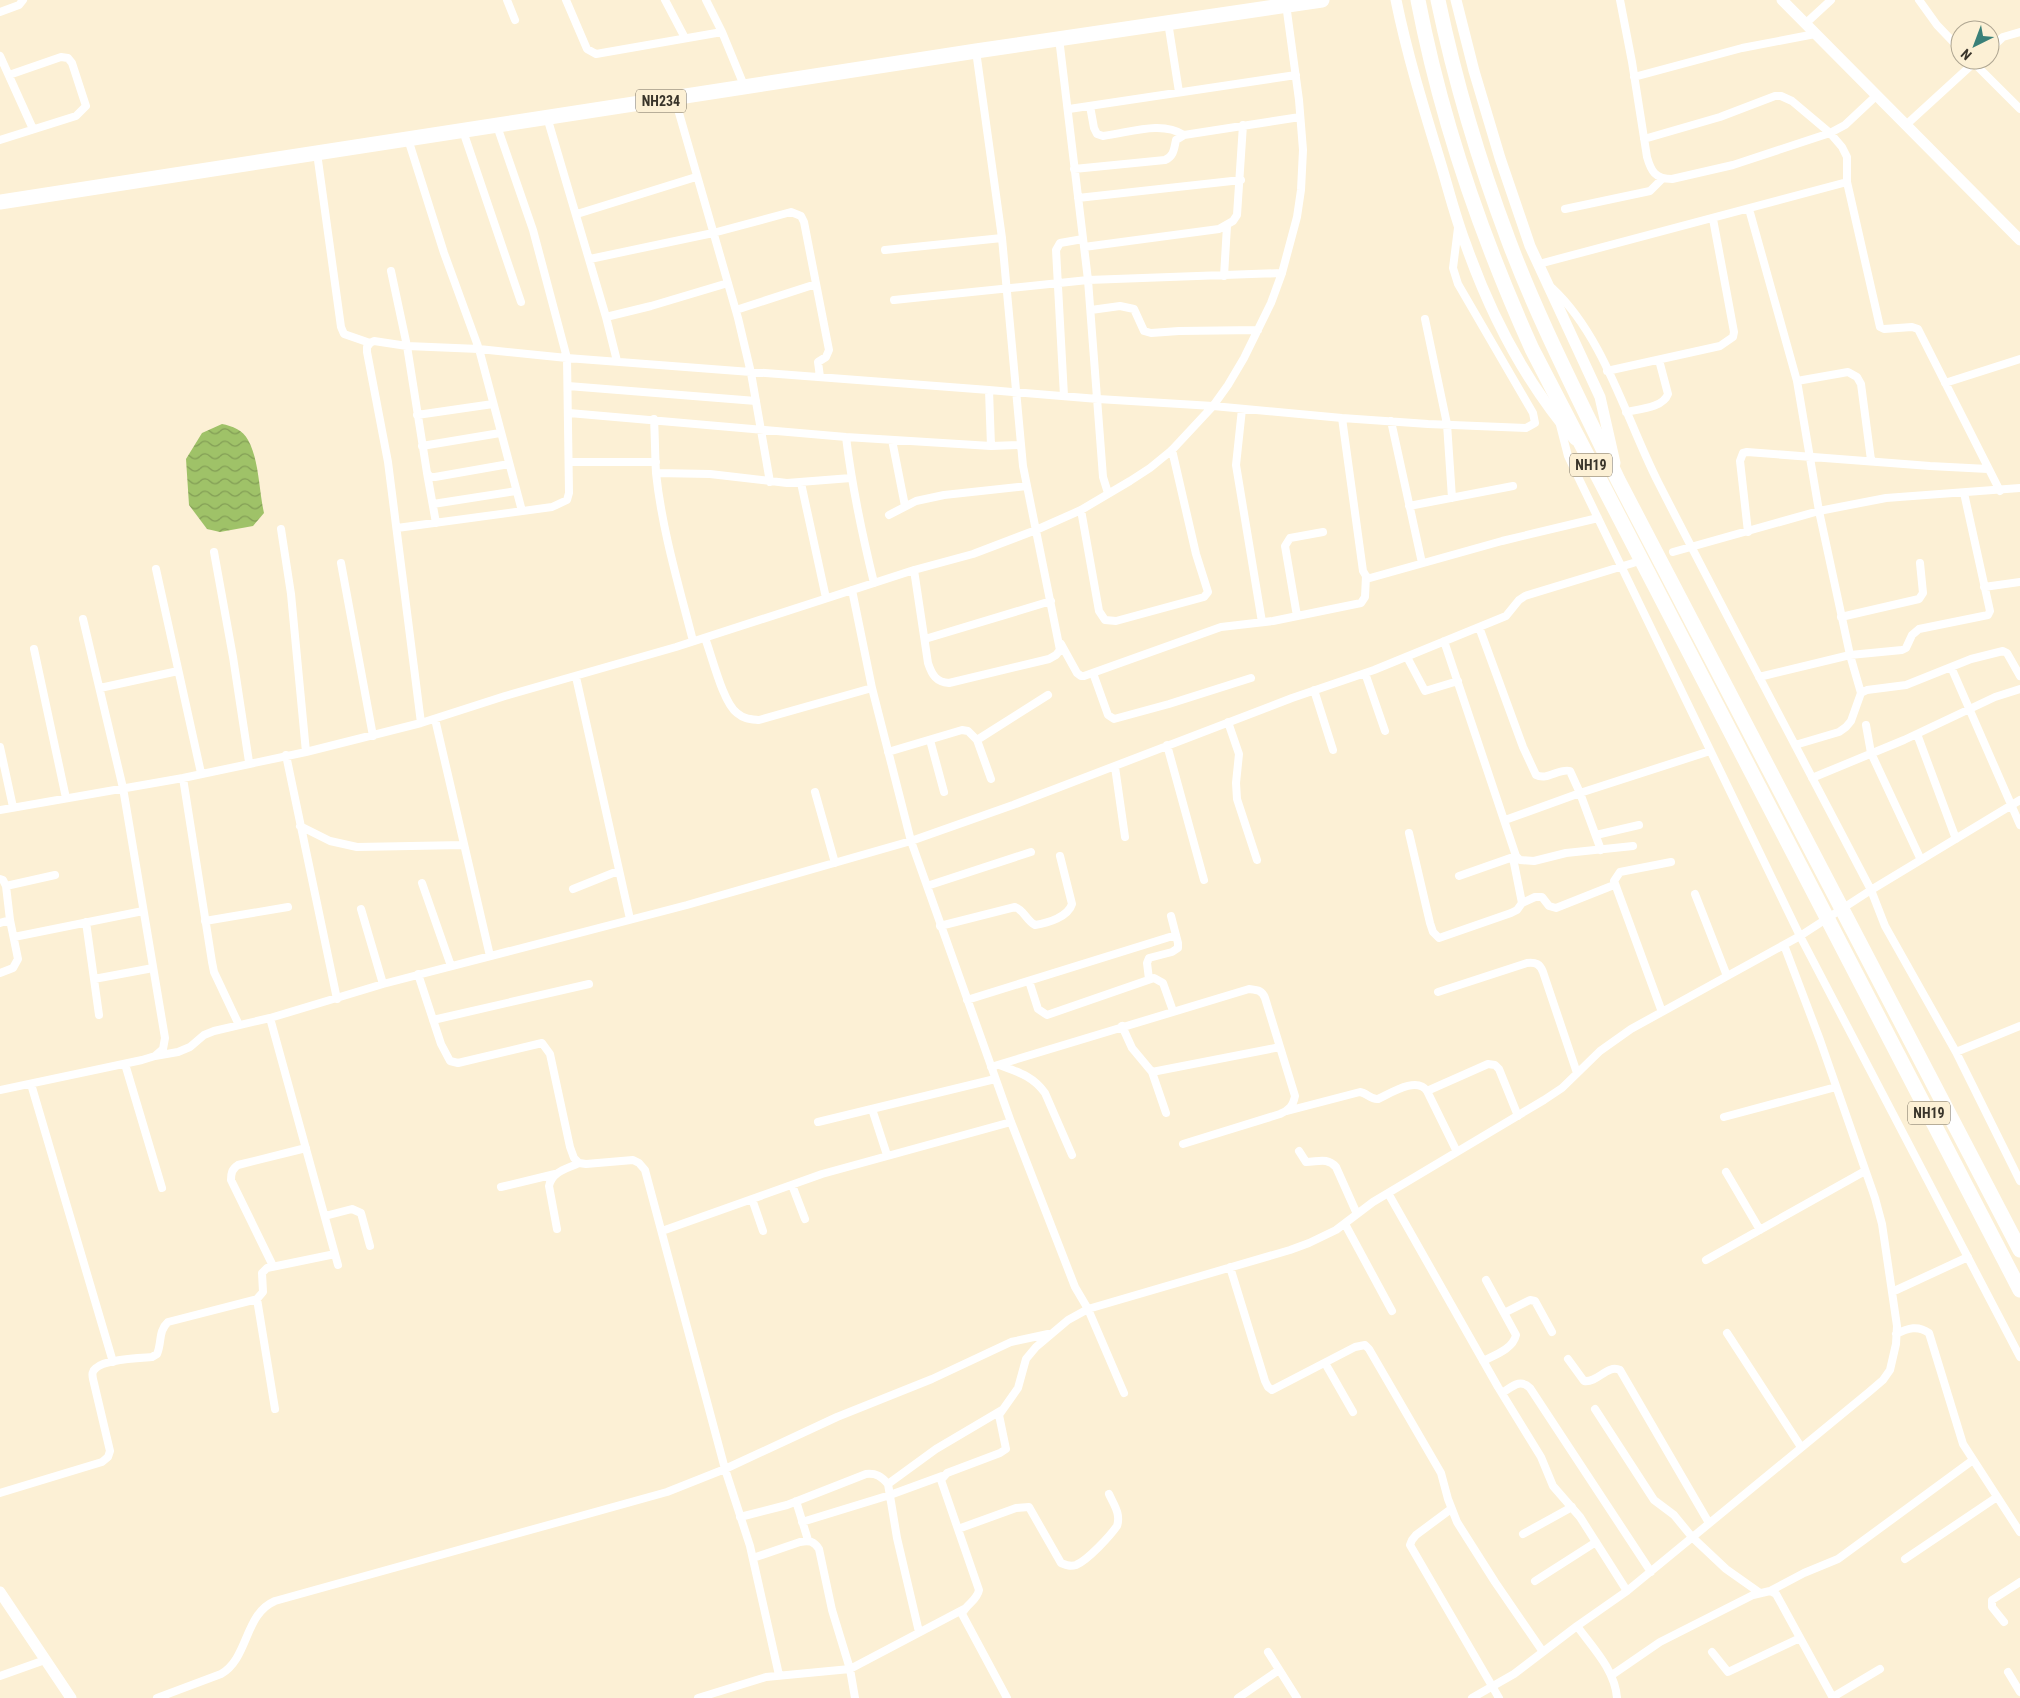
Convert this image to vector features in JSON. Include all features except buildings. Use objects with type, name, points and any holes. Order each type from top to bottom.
[{"type":"highway","name":"NH234","points":[[0,202],[1286,3],[1322,0]]},
{"type":"highway","name":"NH19","points":[[1438,0],[1451,57],[1478,150],[1508,240],[1536,307],[1618,480],[2020,1250]]},
{"type":"highway","name":"NH19","points":[[1418,1],[1454,141],[1499,271],[1532,349],[2020,1290]]},
{"type":"main road","points":[[1396,0],[1411,69],[1466,245],[1500,326],[1524,372],[1559,422],[1585,453]]},
{"type":"main road","points":[[1456,0],[1474,71],[1500,158],[1530,246],[1600,397],[1618,480]]},
{"type":"main road","points":[[1782,0],[2020,240]]},
{"type":"main road","points":[[0,1592],[71,1698]]},
{"type":"street","points":[[0,12],[19,5],[23,0]]},
{"type":"street","points":[[507,0],[515,20]]},
{"type":"street","points":[[566,0],[584,42],[592,53],[596,54],[722,32]]},
{"type":"street","points":[[665,0],[685,38]]},
{"type":"street","points":[[706,0],[722,32],[745,88]]},
{"type":"street","points":[[1620,0],[1650,168],[1656,176],[1662,179],[1681,177],[1733,165],[1830,134],[1845,125],[1877,95]]},
{"type":"street","points":[[1805,24],[1831,0]]},
{"type":"street","points":[[1919,0],[1937,26],[1950,39]]},
{"type":"street","points":[[0,810],[183,778],[249,762],[306,752],[435,719],[513,694],[706,638],[914,570],[972,554],[1036,530],[1081,510],[1150,468],[1172,450],[1213,406],[1228,385],[1271,303],[1291,246],[1301,190],[1303,150],[1296,75],[1286,3]]},
{"type":"street","points":[[1168,22],[1179,92]]},
{"type":"street","points":[[2000,40],[2020,32]]},
{"type":"street","points":[[1634,77],[1742,48],[1815,34]]},
{"type":"street","points":[[1059,38],[1088,280],[1103,477],[1108,493]]},
{"type":"street","points":[[914,570],[931,673],[936,679],[949,683],[1049,658],[1056,655],[1060,650],[1060,641],[1027,486],[1021,445],[1002,238],[976,51]]},
{"type":"street","points":[[0,56],[33,130]]},
{"type":"street","points":[[0,140],[76,116],[86,106],[72,63],[68,58],[61,57],[9,75]]},
{"type":"street","points":[[1907,124],[1964,70]]},
{"type":"street","points":[[1983,70],[2020,109]]},
{"type":"street","points":[[1069,109],[1296,75]]},
{"type":"street","points":[[1644,138],[1720,117],[1767,99],[1781,96],[1792,101],[1830,134],[1842,147],[1847,157],[1847,182],[1880,327],[1884,329],[1912,327],[1918,329],[2000,490]]},
{"type":"street","points":[[674,99],[736,310],[751,373],[770,482]]},
{"type":"street","points":[[1090,106],[1094,128],[1097,134],[1103,136],[1161,127],[1176,130],[1184,135]]},
{"type":"street","points":[[547,117],[590,259],[617,361]]},
{"type":"street","points":[[1074,169],[1166,160],[1171,158],[1174,152],[1176,140],[1184,135],[1300,117]]},
{"type":"street","points":[[1064,396],[1057,283],[1057,246],[1063,242],[1083,243],[1227,226],[1237,215],[1241,180],[1243,125]]},
{"type":"street","points":[[397,528],[552,507],[567,500],[570,493],[567,358],[533,230],[497,126]]},
{"type":"street","points":[[463,131],[521,302]]},
{"type":"street","points":[[408,139],[444,253],[479,349],[522,511]]},
{"type":"street","points":[[318,153],[341,327],[344,334],[351,338],[370,343],[479,349],[751,373],[1017,392],[1098,400],[1213,406],[1342,418],[1526,428],[1536,423],[1533,413],[1458,284],[1453,268],[1459,223]]},
{"type":"street","points":[[577,214],[696,176]]},
{"type":"street","points":[[1564,209],[1641,194],[1650,191],[1662,179]]},
{"type":"street","points":[[1078,198],[1241,180]]},
{"type":"street","points":[[1539,264],[1847,182]]},
{"type":"street","points":[[1749,209],[1797,382],[1819,512],[1850,655],[1862,693]]},
{"type":"street","points":[[590,259],[713,232],[791,212],[797,213],[804,222],[829,350],[826,357],[818,362],[820,377]]},
{"type":"street","points":[[1608,371],[1720,346],[1733,337],[1727,289],[1713,219]]},
{"type":"street","points":[[1224,276],[1227,226]]},
{"type":"street","points":[[885,250],[1002,238]]},
{"type":"street","points":[[391,271],[408,346],[426,473],[436,523]]},
{"type":"street","points":[[894,300],[1088,280],[1282,273]]},
{"type":"street","points":[[606,317],[651,306],[728,282]]},
{"type":"street","points":[[736,310],[816,284]]},
{"type":"street","points":[[1548,285],[1567,302],[1584,324],[1608,371],[1647,460],[1871,890],[1885,926],[1956,1052],[2020,1182]]},
{"type":"street","points":[[1091,310],[1120,306],[1134,309],[1144,331],[1151,333],[1179,330],[1258,330]]},
{"type":"street","points":[[1425,319],[1447,424],[1452,498]]},
{"type":"street","points":[[370,343],[367,347],[367,352],[388,462],[421,723]]},
{"type":"street","points":[[1946,382],[2020,359]]},
{"type":"street","points":[[1626,412],[1655,406],[1666,398],[1668,394],[1659,360]]},
{"type":"street","points":[[1797,382],[1848,372],[1857,376],[1860,384],[1871,460]]},
{"type":"street","points":[[568,386],[756,401]]},
{"type":"street","points":[[989,390],[991,446]]},
{"type":"street","points":[[417,414],[493,404]]},
{"type":"street","points":[[1242,409],[1236,465],[1262,622]]},
{"type":"street","points":[[569,413],[654,419],[846,438],[991,446],[1021,445]]},
{"type":"street","points":[[1060,641],[1077,673],[1081,676],[1221,626],[1262,622],[1360,603],[1366,597],[1366,576],[1363,571],[1342,418]]},
{"type":"street","points":[[654,419],[656,473],[668,543],[694,641]]},
{"type":"street","points":[[1391,421],[1422,563]]},
{"type":"street","points":[[1559,422],[1568,456],[1800,936],[2020,1357]]},
{"type":"street","points":[[422,446],[500,433]]},
{"type":"street","points":[[846,438],[858,520],[874,583]]},
{"type":"street","points":[[892,440],[905,506]]},
{"type":"street","points":[[1081,510],[1099,612],[1105,620],[1116,621],[1204,597],[1208,592],[1208,586],[1196,554],[1172,450]]},
{"type":"street","points":[[1748,532],[1740,461],[1743,454],[1748,452],[1988,469]]},
{"type":"street","points":[[569,462],[656,462]]},
{"type":"street","points":[[426,473],[434,477],[509,464]]},
{"type":"street","points":[[656,473],[724,475],[770,482],[801,482],[851,478]]},
{"type":"street","points":[[801,482],[826,598]]},
{"type":"street","points":[[889,515],[916,501],[944,495],[1027,486]]},
{"type":"street","points":[[1409,506],[1513,486]]},
{"type":"street","points":[[1673,552],[1819,512],[1886,498],[2020,488]]},
{"type":"street","points":[[433,504],[516,491]]},
{"type":"street","points":[[1759,677],[1850,655],[1902,650],[1906,648],[1912,635],[1919,629],[1985,617],[1990,611],[1964,493]]},
{"type":"street","points":[[1366,576],[1370,578],[1375,577],[1502,541],[1598,518]]},
{"type":"street","points":[[281,529],[290,594],[306,752]]},
{"type":"street","points":[[1297,616],[1285,546],[1290,538],[1322,532]]},
{"type":"street","points":[[214,552],[234,657],[249,762]]},
{"type":"street","points":[[341,563],[374,736]]},
{"type":"street","points":[[0,1090],[178,1052],[190,1047],[204,1035],[270,1018],[418,974],[630,920],[911,841],[1314,690],[1365,674],[1506,616],[1519,600],[1525,596],[1632,563]]},
{"type":"street","points":[[1841,617],[1922,597],[1920,563]]},
{"type":"street","points":[[156,569],[200,773]]},
{"type":"street","points":[[1984,587],[2020,582]]},
{"type":"street","points":[[852,590],[872,688],[911,841],[926,886],[967,1000],[995,1066],[995,1079],[1075,1287],[1088,1309],[1124,1393]]},
{"type":"street","points":[[925,639],[1051,601]]},
{"type":"street","points":[[83,619],[122,788],[165,1038],[163,1049],[155,1056]]},
{"type":"street","points":[[1479,627],[1523,747],[1536,775],[1542,777],[1566,770],[1570,771],[1601,850]]},
{"type":"street","points":[[706,638],[728,704],[736,713],[746,719],[759,720],[872,688]]},
{"type":"street","points":[[1444,641],[1504,820],[1515,857],[1522,903]]},
{"type":"street","points":[[34,649],[66,798]]},
{"type":"street","points":[[1795,745],[1839,732],[1846,727],[1851,721],[1862,693],[1867,690],[1906,685],[1971,659],[2003,652],[2008,653],[2020,676]]},
{"type":"street","points":[[1406,657],[1424,691],[1458,681]]},
{"type":"street","points":[[1951,667],[2020,825]]},
{"type":"street","points":[[100,688],[178,671]]},
{"type":"street","points":[[1093,672],[1108,715],[1114,719],[1251,678]]},
{"type":"street","points":[[1365,674],[1385,731]]},
{"type":"street","points":[[576,677],[630,920]]},
{"type":"street","points":[[1812,778],[2020,689]]},
{"type":"street","points":[[1314,690],[1333,750]]},
{"type":"street","points":[[977,740],[1048,695]]},
{"type":"street","points":[[435,719],[490,956]]},
{"type":"street","points":[[1228,722],[1239,754],[1236,783],[1237,798],[1257,860]]},
{"type":"street","points":[[1866,725],[1871,753],[1921,860]]},
{"type":"street","points":[[888,752],[962,730],[968,731],[977,740],[991,779]]},
{"type":"street","points":[[1917,734],[1956,839]]},
{"type":"street","points":[[930,740],[944,792]]},
{"type":"street","points":[[1167,745],[1204,880]]},
{"type":"street","points":[[0,748],[13,808]]},
{"type":"street","points":[[1504,820],[1710,751]]},
{"type":"street","points":[[286,755],[337,998]]},
{"type":"street","points":[[1115,766],[1125,838]]},
{"type":"street","points":[[183,778],[214,972],[239,1025]]},
{"type":"street","points":[[815,792],[835,863]]},
{"type":"street","points":[[802,1522],[890,1495],[1000,1453],[1006,1449],[1006,1446],[999,1419],[1002,1410],[1018,1388],[1026,1359],[1050,1334],[1068,1320],[1088,1309],[1309,1243],[1345,1224],[1388,1193],[1562,1088],[1600,1051],[1631,1029],[1800,936],[1871,890],[2020,800]]},
{"type":"street","points":[[1596,835],[1639,824]]},
{"type":"street","points":[[300,826],[330,841],[357,847],[464,845]]},
{"type":"street","points":[[1409,833],[1430,924],[1433,932],[1439,938],[1511,913],[1520,907],[1522,903],[1538,896],[1542,897],[1549,906],[1556,908],[1614,885]]},
{"type":"street","points":[[1458,876],[1515,857],[1520,860],[1529,861],[1566,853],[1633,846]]},
{"type":"street","points":[[926,886],[1031,852]]},
{"type":"street","points":[[940,926],[1015,907],[1020,909],[1030,922],[1035,925],[1063,916],[1070,910],[1072,904],[1060,856]]},
{"type":"street","points":[[1662,1012],[1614,881],[1620,872],[1671,862]]},
{"type":"street","points":[[573,889],[618,871]]},
{"type":"street","points":[[6,886],[55,875]]},
{"type":"street","points":[[0,879],[3,880],[6,886],[10,920],[18,959],[16,964],[8,971],[0,973]]},
{"type":"street","points":[[422,883],[451,966]]},
{"type":"street","points":[[1695,894],[1727,976]]},
{"type":"street","points":[[205,921],[288,907]]},
{"type":"street","points":[[361,909],[383,984]]},
{"type":"street","points":[[14,937],[143,911]]},
{"type":"street","points":[[1149,979],[1147,963],[1149,958],[1172,952],[1178,948],[1171,916]]},
{"type":"street","points":[[0,922],[10,920]]},
{"type":"street","points":[[86,922],[99,1015]]},
{"type":"street","points":[[967,1000],[1176,935]]},
{"type":"street","points":[[1472,1698],[1514,1674],[1651,1572],[1883,1380],[1890,1370],[1894,1359],[1896,1334],[1880,1212],[1784,945]]},
{"type":"street","points":[[1438,992],[1535,962],[1544,972],[1577,1073]]},
{"type":"street","points":[[94,979],[153,968]]},
{"type":"street","points":[[418,974],[445,1055],[450,1061],[458,1063],[532,1044],[542,1043],[546,1047],[550,1054],[570,1147],[574,1158],[579,1164]]},
{"type":"street","points":[[1029,981],[1038,1009],[1047,1015],[1149,979],[1159,979],[1164,983],[1173,1011]]},
{"type":"street","points":[[433,1020],[588,984]]},
{"type":"street","points":[[995,1066],[1173,1011],[1249,989],[1257,990],[1263,993],[1265,998],[1295,1096],[1293,1104],[1287,1111]]},
{"type":"street","points":[[270,1018],[338,1265]]},
{"type":"street","points":[[1122,1026],[1132,1048],[1152,1072],[1166,1113]]},
{"type":"street","points":[[1956,1052],[2020,1026]]},
{"type":"street","points":[[1152,1072],[1280,1047]]},
{"type":"street","points":[[125,1064],[162,1188]]},
{"type":"street","points":[[1427,1091],[1488,1064],[1495,1065],[1499,1069],[1518,1116]]},
{"type":"street","points":[[995,1066],[1026,1074],[1039,1084],[1045,1093],[1072,1155]]},
{"type":"street","points":[[818,1122],[995,1079]]},
{"type":"street","points":[[31,1084],[113,1362]]},
{"type":"street","points":[[1183,1144],[1287,1111],[1360,1092],[1374,1099],[1411,1085],[1420,1084],[1427,1091],[1457,1152]]},
{"type":"street","points":[[1724,1117],[1836,1087]]},
{"type":"street","points":[[872,1109],[887,1155]]},
{"type":"street","points":[[662,1231],[822,1174],[1011,1122]]},
{"type":"street","points":[[273,1266],[231,1180],[231,1174],[238,1165],[306,1148]]},
{"type":"street","points":[[1299,1150],[1306,1162],[1326,1160],[1332,1162],[1357,1214]]},
{"type":"street","points":[[501,1187],[555,1174],[579,1164],[633,1160],[640,1163],[645,1170],[725,1469],[753,1558],[779,1674]]},
{"type":"street","points":[[1706,1260],[1865,1171]]},
{"type":"street","points":[[1726,1172],[1760,1230]]},
{"type":"street","points":[[555,1174],[550,1180],[549,1186],[557,1229]]},
{"type":"street","points":[[792,1185],[805,1219]]},
{"type":"street","points":[[1388,1193],[1483,1361],[1542,1457],[1553,1486],[1572,1507],[1627,1590]]},
{"type":"street","points":[[752,1199],[763,1231]]},
{"type":"street","points":[[324,1216],[352,1209],[361,1213],[370,1246]]},
{"type":"street","points":[[1345,1224],[1392,1311]]},
{"type":"street","points":[[0,1493],[107,1459],[110,1451],[92,1374],[98,1366],[152,1357],[158,1354],[161,1332],[163,1326],[168,1322],[257,1300],[263,1292],[262,1273],[267,1268],[335,1254]]},
{"type":"street","points":[[1892,1292],[1968,1257]]},
{"type":"street","points":[[1230,1267],[1268,1387],[1272,1390],[1360,1345],[1369,1348],[1441,1473],[1451,1509],[1495,1582],[1543,1652]]},
{"type":"street","points":[[1483,1361],[1510,1346],[1515,1340],[1516,1335],[1486,1280]]},
{"type":"street","points":[[257,1300],[275,1409]]},
{"type":"street","points":[[1504,1313],[1526,1301],[1535,1301],[1552,1332]]},
{"type":"street","points":[[1896,1334],[1913,1328],[1923,1329],[1928,1333],[1958,1432],[1972,1460],[2020,1532]]},
{"type":"street","points":[[1727,1333],[1801,1447]]},
{"type":"street","points":[[157,1698],[220,1674],[229,1668],[238,1657],[258,1614],[266,1605],[275,1600],[653,1496],[725,1469],[837,1417],[932,1379],[1011,1342],[1050,1334]]},
{"type":"street","points":[[1568,1359],[1584,1382],[1594,1380],[1611,1369],[1616,1368],[1620,1370],[1709,1523]]},
{"type":"street","points":[[1325,1363],[1353,1412]]},
{"type":"street","points":[[1502,1393],[1522,1382],[1530,1388],[1651,1572]]},
{"type":"street","points":[[1595,1409],[1654,1500],[1674,1515],[1692,1537],[1726,1569],[1760,1593]]},
{"type":"street","points":[[888,1484],[936,1449],[1002,1410]]},
{"type":"street","points":[[1612,1675],[1660,1642],[1760,1593],[1770,1591],[1804,1573],[1838,1560],[1972,1460]]},
{"type":"street","points":[[740,1517],[766,1512],[866,1474],[874,1473],[882,1477],[888,1484],[897,1538],[919,1632]]},
{"type":"street","points":[[698,1698],[779,1674],[850,1669],[964,1609],[975,1599],[979,1590],[941,1484],[942,1476]]},
{"type":"street","points":[[958,1529],[1016,1508],[1029,1507],[1061,1562],[1068,1566],[1075,1565],[1082,1561],[1117,1526],[1120,1519],[1109,1494]]},
{"type":"street","points":[[1905,1559],[1997,1497]]},
{"type":"street","points":[[796,1501],[808,1540]]},
{"type":"street","points":[[1523,1534],[1572,1507]]},
{"type":"street","points":[[1451,1509],[1416,1535],[1410,1545],[1499,1698]]},
{"type":"street","points":[[753,1558],[808,1540],[815,1543],[819,1549],[832,1610],[850,1669],[855,1698]]},
{"type":"street","points":[[1535,1580],[1596,1542]]},
{"type":"street","points":[[2004,1622],[1992,1607],[1992,1600],[2020,1582]]},
{"type":"street","points":[[1770,1591],[1776,1594],[1833,1698],[1880,1670]]},
{"type":"street","points":[[964,1609],[962,1614],[1007,1698]]},
{"type":"street","points":[[1577,1626],[1612,1675],[1617,1698]]},
{"type":"street","points":[[1712,1652],[1728,1672],[1800,1638]]},
{"type":"street","points":[[1268,1652],[1297,1698]]},
{"type":"street","points":[[0,1676],[45,1660]]},
{"type":"street","points":[[1238,1698],[1279,1670]]},
{"type":"street","points":[[2008,1672],[2020,1692]]},
{"type":"water","points":[[222,424],[240,431],[252,448],[257,466],[264,513],[253,526],[220,532],[207,529],[189,505],[186,459],[202,433]]}]
